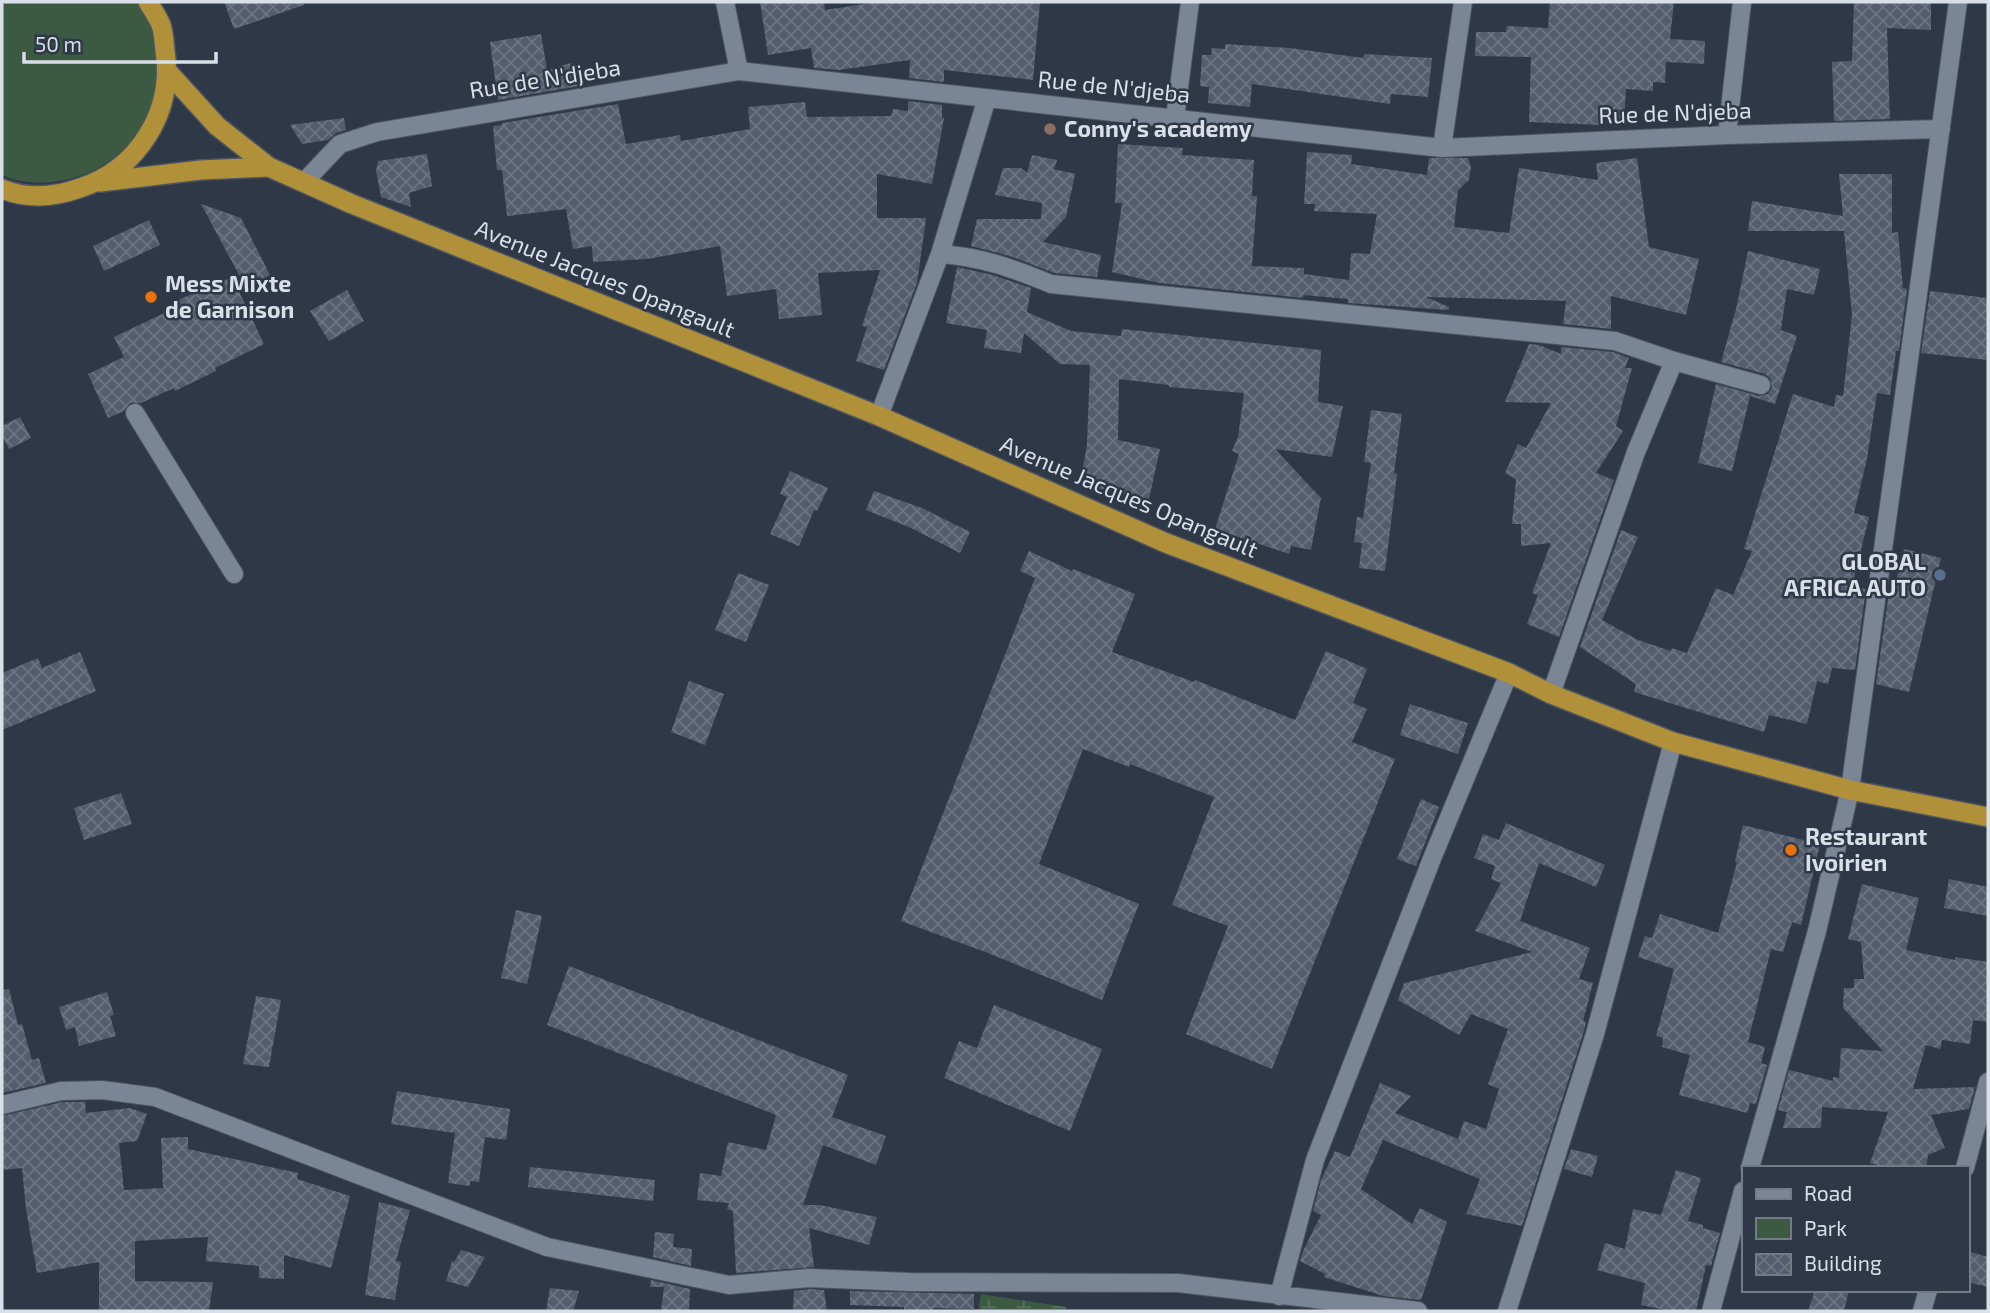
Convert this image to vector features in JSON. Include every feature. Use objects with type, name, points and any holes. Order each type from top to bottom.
[{"type":"highway","points":[[100,182],[135,154],[159,116],[168,72],[161,26],[148,2]]},
{"type":"highway","points":[[168,72],[217,125],[269,167]]},
{"type":"highway","points":[[2,189],[15,194],[58,195],[100,182],[201,170],[269,167]]},
{"type":"highway","name":"Avenue Jacques Opangault","points":[[269,167],[879,416],[1166,543],[1509,673],[1550,694],[1673,742],[1850,789],[1988,817]]},
{"type":"street","points":[[725,2],[739,71]]},
{"type":"street","points":[[1175,118],[1190,2]]},
{"type":"street","points":[[1442,148],[1462,2]]},
{"type":"street","points":[[1727,135],[1742,2]]},
{"type":"street","points":[[1751,1166],[1817,931],[1850,789],[1958,2]]},
{"type":"street","name":"Rue de N'djeba","points":[[304,182],[340,144],[377,132],[739,71],[1442,148],[1727,135],[1941,129]]},
{"type":"street","points":[[879,416],[940,254],[987,98]]},
{"type":"street","points":[[940,254],[970,256],[999,263],[1051,284],[1615,341],[1674,361],[1761,385]]},
{"type":"street","points":[[1550,694],[1636,452],[1674,361]]},
{"type":"street","points":[[135,412],[234,573]]},
{"type":"street","points":[[1279,1296],[1315,1160],[1433,856],[1509,673]]},
{"type":"street","points":[[1507,1311],[1595,1034],[1673,742]]},
{"type":"street","points":[[1966,1166],[1983,1124],[1988,1082]]},
{"type":"street","points":[[2,1105],[61,1091],[102,1090],[155,1097],[547,1247],[729,1284],[809,1278],[910,1282],[1178,1283],[1418,1311]]},
{"type":"street","points":[[1711,1311],[1742,1195]]},
{"type":"street","points":[[1922,1311],[1927,1292]]},
{"type":"green space","points":[[2,2],[137,2],[143,10],[151,25],[157,52],[157,78],[152,102],[142,125],[127,145],[108,162],[85,174],[52,182],[23,181],[2,175]]},
{"type":"green space","points":[[981,1294],[1066,1307],[1067,1311],[978,1311]]},
{"type":"building","points":[[224,2],[303,2],[304,5],[234,29]]},
{"type":"building","points":[[760,2],[824,2],[825,10],[877,2],[1040,2],[1033,80],[944,70],[944,82],[909,78],[910,60],[839,70],[814,68],[811,48],[768,55]]},
{"type":"building","points":[[1550,2],[1674,2],[1670,39],[1705,41],[1704,64],[1666,62],[1665,83],[1653,82],[1653,91],[1626,89],[1624,120],[1601,119],[1601,125],[1529,122],[1531,57],[1475,56],[1476,32],[1506,32],[1507,26],[1548,28]]},
{"type":"building","points":[[1854,2],[1931,2],[1931,30],[1887,28],[1890,119],[1834,121],[1832,62],[1852,61]]},
{"type":"building","points":[[541,34],[547,70],[571,63],[579,86],[498,100],[490,42]]},
{"type":"building","points":[[1225,44],[1290,48],[1363,58],[1364,54],[1432,58],[1428,97],[1391,94],[1390,104],[1252,84],[1250,107],[1208,103],[1209,87],[1200,86],[1202,55],[1211,55],[1212,48],[1225,49]]},
{"type":"building","points":[[908,101],[942,105],[944,118],[932,184],[877,174],[877,218],[926,218],[917,283],[884,370],[856,361],[867,327],[862,326],[880,270],[818,273],[822,315],[779,319],[776,289],[727,296],[720,246],[647,259],[593,262],[592,246],[573,249],[566,209],[507,216],[502,170],[497,170],[493,126],[502,123],[618,104],[626,144],[680,135],[681,141],[750,129],[748,107],[805,102],[807,117],[891,116],[893,109],[908,111]]},
{"type":"building","points":[[344,118],[346,130],[336,133],[328,140],[302,144],[290,125]]},
{"type":"building","points":[[1118,144],[1183,148],[1182,155],[1254,160],[1252,196],[1257,196],[1252,266],[1304,268],[1304,274],[1349,280],[1351,253],[1370,254],[1377,214],[1314,211],[1315,204],[1304,204],[1307,152],[1352,155],[1351,164],[1427,175],[1429,158],[1468,158],[1471,167],[1469,180],[1458,190],[1454,227],[1509,233],[1519,168],[1598,180],[1596,163],[1637,158],[1649,247],[1699,259],[1686,315],[1611,296],[1611,329],[1563,324],[1566,301],[1426,297],[1449,307],[1449,310],[1348,303],[1348,299],[1303,295],[1303,298],[1159,283],[1112,272],[1122,203],[1115,203]]},
{"type":"building","points":[[427,154],[432,186],[409,193],[411,207],[381,197],[376,171],[378,161]]},
{"type":"building","points":[[1032,155],[1057,160],[1054,169],[1075,174],[1066,217],[1043,242],[1101,255],[1097,277],[1054,273],[1013,257],[971,246],[977,219],[1041,219],[1042,203],[995,195],[1003,168],[1021,168],[1027,173]]},
{"type":"building","points":[[1839,174],[1892,174],[1892,233],[1898,232],[1903,288],[1907,289],[1899,351],[1896,351],[1890,395],[1877,393],[1867,459],[1854,513],[1869,517],[1852,587],[1866,589],[1855,670],[1832,668],[1828,684],[1817,681],[1807,724],[1769,715],[1764,732],[1634,692],[1636,684],[1580,647],[1621,530],[1638,537],[1602,620],[1638,640],[1671,651],[1672,648],[1687,653],[1716,588],[1733,595],[1752,551],[1744,549],[1793,394],[1834,407],[1836,395],[1843,396],[1852,315],[1844,231],[1748,231],[1752,201],[1843,216]]},
{"type":"building","points":[[201,204],[241,218],[270,275],[246,288]]},
{"type":"building","points":[[149,220],[160,245],[104,271],[93,246]]},
{"type":"building","points":[[1748,251],[1820,269],[1814,295],[1787,289],[1781,330],[1797,336],[1775,404],[1750,396],[1732,471],[1698,463],[1716,384],[1759,396],[1768,394],[1772,387],[1770,378],[1765,374],[1721,362]]},
{"type":"building","points":[[957,267],[993,275],[1031,288],[1027,312],[1071,331],[1121,336],[1122,329],[1321,350],[1318,402],[1343,406],[1332,457],[1275,449],[1321,498],[1311,550],[1291,546],[1289,554],[1215,529],[1239,454],[1232,451],[1238,437],[1244,393],[1169,387],[1119,379],[1118,440],[1160,449],[1149,499],[1080,485],[1087,444],[1090,365],[1060,364],[1024,333],[1021,353],[984,348],[987,330],[946,323]]},
{"type":"building","points":[[232,277],[264,344],[175,391],[174,388],[141,403],[130,403],[124,411],[108,418],[88,374],[124,357],[114,337],[175,308],[173,302]]},
{"type":"building","points":[[347,290],[364,321],[329,341],[310,311]]},
{"type":"building","points":[[1930,291],[1988,298],[1988,360],[1921,353]]},
{"type":"building","points":[[1529,344],[1561,354],[1561,347],[1613,352],[1629,358],[1625,368],[1632,368],[1616,426],[1623,431],[1596,473],[1614,480],[1559,637],[1527,624],[1538,595],[1532,593],[1551,543],[1521,546],[1521,524],[1512,524],[1516,479],[1505,473],[1518,444],[1526,448],[1551,403],[1505,402]]},
{"type":"building","points":[[1371,410],[1402,414],[1385,571],[1359,568],[1362,543],[1354,542],[1357,517],[1363,518],[1371,463],[1364,462]]},
{"type":"building","points":[[20,417],[31,438],[9,449],[2,435],[2,426]]},
{"type":"building","points":[[790,471],[828,488],[817,511],[814,510],[799,546],[770,534],[787,497],[780,494]]},
{"type":"building","points":[[874,491],[922,508],[970,532],[960,553],[911,528],[866,510]]},
{"type":"building","points":[[1904,549],[1941,558],[1909,692],[1876,684],[1889,592],[1893,593]]},
{"type":"building","points":[[1029,551],[1072,571],[1073,569],[1135,594],[1112,652],[1194,682],[1195,680],[1295,720],[1326,651],[1367,669],[1353,703],[1367,709],[1352,742],[1395,759],[1272,1069],[1186,1034],[1228,926],[1172,905],[1214,797],[1083,749],[1039,864],[1139,904],[1102,1000],[901,921],[1035,578],[1020,571]]},
{"type":"building","points":[[738,573],[769,585],[746,642],[715,630]]},
{"type":"building","points":[[80,652],[96,691],[2,730],[2,673],[38,658],[42,668]]},
{"type":"building","points":[[689,681],[724,694],[705,745],[671,732]]},
{"type":"building","points":[[1410,704],[1468,723],[1458,754],[1400,735]]},
{"type":"building","points":[[121,793],[132,824],[84,840],[74,808]]},
{"type":"building","points":[[1421,799],[1439,807],[1416,866],[1397,859]]},
{"type":"building","points":[[1506,823],[1605,865],[1596,887],[1539,863],[1520,921],[1590,948],[1579,979],[1593,983],[1583,1021],[1586,1022],[1584,1031],[1522,1226],[1466,1214],[1480,1179],[1383,1140],[1361,1189],[1412,1224],[1420,1208],[1447,1222],[1421,1300],[1383,1296],[1324,1277],[1325,1274],[1300,1261],[1321,1215],[1313,1211],[1321,1180],[1335,1151],[1350,1157],[1380,1083],[1411,1096],[1395,1113],[1458,1139],[1464,1121],[1486,1129],[1499,1089],[1488,1084],[1508,1029],[1471,1014],[1459,1035],[1398,1000],[1404,983],[1532,952],[1475,931],[1501,883],[1491,879],[1495,866],[1474,858],[1483,834],[1499,840]]},
{"type":"building","points":[[1743,825],[1820,844],[1801,925],[1792,922],[1783,952],[1771,949],[1748,1042],[1765,1047],[1761,1063],[1767,1065],[1756,1104],[1750,1103],[1747,1113],[1679,1095],[1690,1055],[1662,1047],[1663,1038],[1656,1036],[1674,969],[1638,957],[1645,936],[1652,938],[1660,914],[1718,933],[1737,862]]},
{"type":"building","points":[[1949,879],[1988,887],[1988,916],[1944,908]]},
{"type":"building","points":[[1862,884],[1919,898],[1906,950],[1955,960],[1955,957],[1988,962],[1988,1022],[1973,1020],[1970,1044],[1942,1040],[1940,1049],[1926,1045],[1913,1089],[1975,1087],[1969,1109],[1931,1115],[1945,1148],[1928,1155],[1926,1166],[1882,1166],[1870,1163],[1888,1112],[1822,1107],[1821,1128],[1783,1128],[1787,1112],[1778,1110],[1789,1070],[1833,1081],[1833,1077],[1839,1078],[1841,1048],[1883,1051],[1843,1008],[1844,988],[1854,988],[1854,979],[1864,979],[1861,942],[1848,939]]},
{"type":"building","points":[[516,910],[542,916],[527,984],[501,978]]},
{"type":"building","points":[[569,966],[848,1075],[832,1117],[886,1136],[876,1165],[823,1145],[803,1205],[820,1205],[877,1217],[869,1245],[809,1228],[814,1267],[736,1273],[733,1211],[727,1209],[729,1203],[697,1200],[700,1173],[721,1176],[728,1142],[766,1150],[776,1115],[547,1025]]},
{"type":"building","points":[[9,989],[18,1025],[22,1024],[32,1060],[39,1058],[46,1083],[2,1093],[2,990]]},
{"type":"building","points":[[107,992],[114,1015],[110,1016],[116,1036],[79,1046],[75,1027],[66,1030],[59,1007]]},
{"type":"building","points":[[256,996],[281,1000],[269,1067],[243,1064]]},
{"type":"building","points":[[994,1005],[1102,1049],[1070,1131],[944,1078],[959,1041],[977,1048]]},
{"type":"building","points":[[397,1091],[510,1109],[506,1140],[485,1137],[479,1182],[470,1181],[470,1186],[448,1183],[455,1133],[391,1124]]},
{"type":"building","points":[[62,1102],[85,1102],[86,1113],[130,1108],[147,1114],[137,1141],[119,1143],[124,1190],[163,1188],[161,1138],[188,1137],[188,1149],[298,1173],[297,1179],[350,1196],[331,1268],[284,1255],[284,1279],[259,1278],[259,1266],[206,1261],[208,1237],[135,1241],[135,1281],[213,1282],[209,1311],[99,1311],[99,1262],[37,1273],[22,1168],[2,1170],[2,1116]]},
{"type":"building","points":[[1571,1149],[1598,1156],[1592,1177],[1564,1169]]},
{"type":"building","points":[[530,1167],[655,1180],[653,1201],[528,1187]]},
{"type":"building","points":[[1676,1170],[1701,1178],[1688,1221],[1720,1233],[1711,1266],[1706,1265],[1696,1311],[1671,1311],[1641,1305],[1645,1283],[1597,1270],[1605,1243],[1625,1249],[1633,1209],[1661,1215]]},
{"type":"building","points":[[379,1202],[410,1210],[396,1261],[401,1262],[395,1300],[365,1295]]},
{"type":"building","points":[[655,1232],[674,1234],[673,1247],[692,1249],[691,1266],[653,1257]]},
{"type":"building","points":[[461,1250],[485,1257],[468,1287],[446,1281],[452,1261],[454,1262]]},
{"type":"building","points":[[1969,1252],[1988,1257],[1988,1287],[1969,1282]]},
{"type":"building","points":[[651,1280],[690,1289],[689,1311],[661,1311],[664,1287],[650,1287]]},
{"type":"building","points":[[550,1288],[579,1291],[573,1311],[546,1311]]},
{"type":"building","points":[[824,1290],[827,1311],[793,1311],[794,1291]]},
{"type":"building","points":[[850,1291],[974,1294],[974,1309],[933,1308],[934,1311],[904,1311],[904,1307],[850,1305]]},
{"type":"building","points":[[1814,1292],[1849,1292],[1844,1311],[1808,1311]]},
{"type":"place","name":"Conny's academy","points":[[1050,129]]},
{"type":"place","name":"Mess Mixte de Garnison","points":[[151,297]]},
{"type":"place","name":"GLOBAL AFRICA AUTO","points":[[1940,575]]},
{"type":"place","name":"Restaurant Ivoirien","points":[[1791,850]]}]
